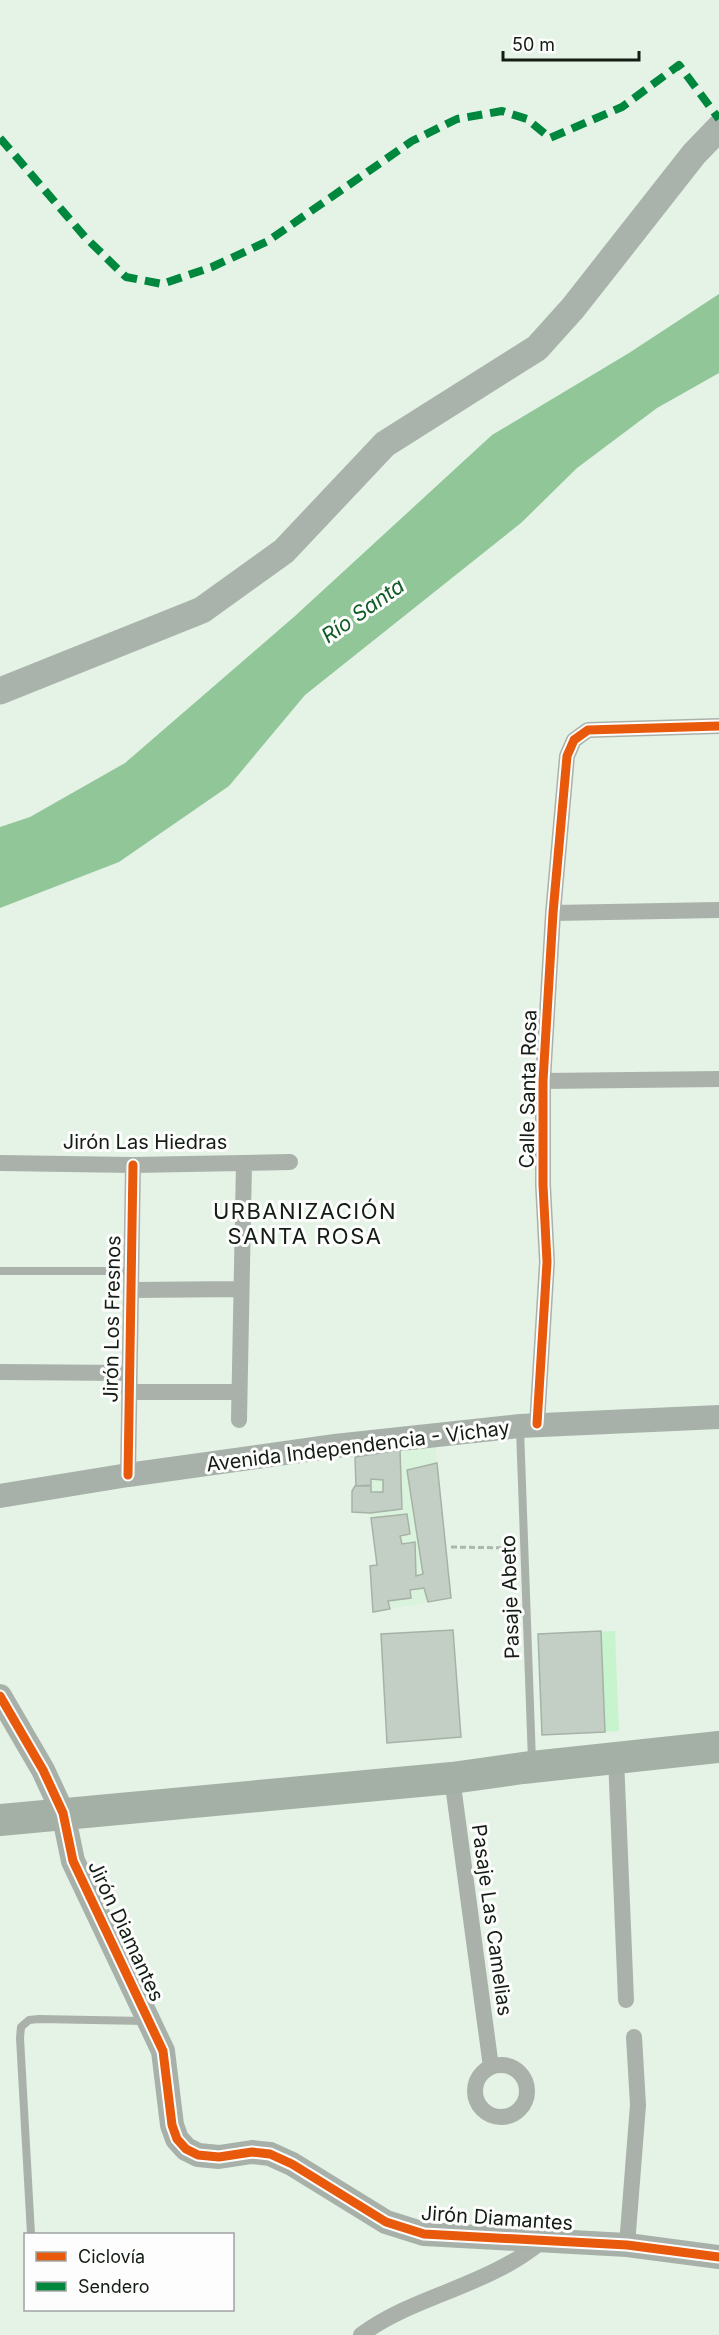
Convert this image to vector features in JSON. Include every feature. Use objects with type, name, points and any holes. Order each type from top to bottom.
[{"type":"highway","points":[[0,1820],[452,1778],[719,1747]]},
{"type":"main road","points":[[0,691],[202,610],[284,551],[385,444],[537,348],[573,308],[694,154],[719,128]]},
{"type":"street","name":"Calle Santa Rosa","points":[[529,1425],[547,1262],[543,1185],[543,1081],[553,913],[567,756],[574,740],[588,730],[719,726]]},
{"type":"street","points":[[553,913],[719,910]]},
{"type":"street","points":[[543,1081],[719,1079]]},
{"type":"street","name":"Jirón Las Hiedras","points":[[0,1163],[133,1165],[290,1162]]},
{"type":"street","points":[[239,1420],[244,1163]]},
{"type":"street","name":"Jirón Los Fresnos","points":[[128,1475],[133,1165]]},
{"type":"street","points":[[132,1290],[241,1289]]},
{"type":"street","points":[[0,1372],[129,1373]]},
{"type":"street","points":[[129,1392],[239,1392]]},
{"type":"street","name":"Avenida Independencia - Vichay","points":[[0,1496],[128,1475],[334,1446],[529,1425],[719,1417]]},
{"type":"street","name":"Jirón Diamantes","points":[[0,1696],[43,1770],[63,1813],[73,1861],[163,2051],[172,2126],[177,2139],[186,2149],[198,2155],[219,2157],[252,2152],[270,2154],[292,2164],[386,2222],[424,2234],[627,2245],[719,2257]]},
{"type":"street","points":[[616,1758],[626,2000]]},
{"type":"street","name":"Pasaje Las Camelias","points":[[452,1778],[491,2067]]},
{"type":"street","points":[[627,2245],[638,2105],[634,2037]]},
{"type":"street","points":[[361,2335],[375,2324],[404,2310],[509,2264],[544,2240]]},
{"type":"lane","points":[[0,1271],[132,1271]]},
{"type":"lane","name":"Pasaje Abeto","points":[[529,1425],[525,1548],[532,1767]]},
{"type":"lane","points":[[31,2233],[21,2027],[29,2020],[39,2019],[149,2021]]},
{"type":"path","points":[[451,1547],[525,1548]]},
{"type":"shaded area","points":[[435,1445],[451,1598],[373,1612],[377,1565],[370,1513],[352,1512],[352,1491],[356,1486],[355,1457]]},
{"type":"shaded area","points":[[615,1631],[619,1731],[542,1735],[538,1634]]},
{"type":"water","name":"Río Santa","points":[[719,294],[719,373],[657,408],[577,468],[521,523],[305,695],[229,786],[119,862],[0,908],[0,827],[30,817],[125,763],[295,616],[492,435],[629,353]]},
{"type":"building","points":[[400,1450],[402,1509],[370,1513],[352,1512],[352,1491],[356,1486],[355,1457]],"holes":[[[371,1479],[383,1480],[383,1492],[371,1492],[371,1486],[356,1486],[371,1485]]]},
{"type":"building","points":[[437,1463],[451,1598],[428,1602],[424,1588],[410,1590],[411,1598],[388,1601],[390,1609],[373,1612],[370,1566],[377,1565],[371,1518],[407,1514],[410,1534],[400,1536],[402,1544],[415,1542],[416,1576],[423,1574],[407,1470]]},
{"type":"building","points":[[453,1630],[461,1737],[387,1743],[381,1634]]},
{"type":"building","points":[[601,1631],[605,1732],[542,1735],[538,1634]]},
{"type":"marked path","points":[[0,138],[85,237],[126,277],[162,284],[212,267],[268,241],[412,141],[457,119],[502,111],[527,119],[550,138],[622,107],[679,65],[719,119]]},
{"type":"cycle path","points":[[537,1424],[547,1262],[543,1185],[543,1081],[553,913],[567,756],[574,740],[588,730],[719,726]]},
{"type":"cycle path","points":[[128,1475],[133,1165]]},
{"type":"cycle path","points":[[0,1696],[43,1770],[63,1813],[73,1861],[163,2051],[172,2125],[177,2139],[186,2149],[198,2155],[219,2157],[252,2152],[270,2154],[292,2164],[386,2222],[424,2234],[627,2245],[719,2257]]},
{"type":"district","name":"URBANIZACIÓN SANTA ROSA","points":[[305,1224]]}]
